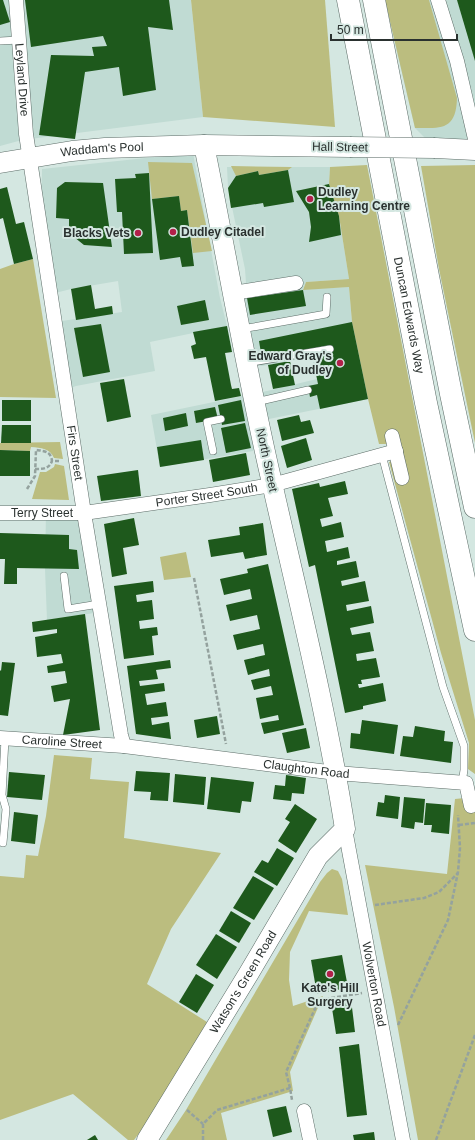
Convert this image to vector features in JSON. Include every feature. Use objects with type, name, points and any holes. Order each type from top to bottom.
[{"type":"highway","name":"Duncan Edwards Way","points":[[348,0],[426,403],[475,630]]},
{"type":"highway","points":[[374,0],[451,394],[475,507]]},
{"type":"street","name":"Leyland Drive","points":[[16,0],[26,134],[30,158]]},
{"type":"street","points":[[438,0],[457,61],[475,138]]},
{"type":"street","name":"Waddam's Pool","points":[[0,163],[72,151],[105,148],[204,146]]},
{"type":"street","name":"Hall Street","points":[[204,146],[436,148],[475,150]]},
{"type":"street","name":"North Street","points":[[204,146],[247,364],[254,409],[336,773],[345,829]]},
{"type":"street","name":"Firs Street","points":[[30,158],[84,513],[124,746]]},
{"type":"street","points":[[233,293],[296,282]]},
{"type":"street","points":[[392,436],[402,478]]},
{"type":"street","name":"Porter Street South","points":[[84,513],[272,485],[396,451]]},
{"type":"street","name":"Terry Street","points":[[0,513],[84,513]]},
{"type":"street","name":"Caroline Street","points":[[3,739],[124,746]]},
{"type":"street","name":"Claughton Road","points":[[124,746],[336,773],[462,783]]},
{"type":"street","points":[[462,783],[466,783],[465,809]]},
{"type":"street","name":"Wolverton Road","points":[[345,829],[403,1140]]},
{"type":"street","name":"Watson's Green Road","points":[[147,1140],[249,973],[318,856],[345,829]]},
{"type":"street","points":[[304,1111],[310,1140]]},
{"type":"lane","points":[[0,41],[19,40]]},
{"type":"lane","points":[[240,330],[326,314],[327,298]]},
{"type":"lane","points":[[247,364],[330,350]]},
{"type":"lane","points":[[254,409],[308,390]]},
{"type":"lane","points":[[214,451],[207,422],[221,419]]},
{"type":"lane","points":[[382,456],[443,687],[464,746],[464,770],[462,783]]},
{"type":"lane","points":[[64,576],[68,609],[99,604]]},
{"type":"lane","points":[[3,739],[2,795],[6,809],[3,843]]},
{"type":"path","points":[[28,489],[35,476],[35,469],[36,450],[49,453],[51,455],[52,461],[49,466],[46,468],[35,469]]},
{"type":"path","points":[[52,461],[76,461]]},
{"type":"path","points":[[194,578],[229,760]]},
{"type":"path","points":[[393,1028],[398,1027],[448,920],[458,872],[460,848],[459,825],[465,809]]},
{"type":"path","points":[[459,825],[474,823]]},
{"type":"path","points":[[371,906],[424,898],[439,892],[458,872]]},
{"type":"path","points":[[292,1100],[286,1072],[318,1000],[376,990]]},
{"type":"path","points":[[436,1140],[475,1035]]},
{"type":"path","points":[[203,1140],[203,1124],[217,1110],[290,1088]]},
{"type":"path","points":[[186,1110],[203,1124]]},
{"type":"shaded area","points":[[0,0],[191,0],[203,117],[22,140],[0,146]]},
{"type":"shaded area","points":[[385,0],[475,0],[475,150],[435,148],[415,128]]},
{"type":"shaded area","points":[[193,153],[220,298],[227,326],[150,342],[155,371],[76,386],[65,390],[55,322],[122,312],[118,281],[51,294],[41,230],[42,169]]},
{"type":"shaded area","points":[[227,167],[330,167],[329,184],[339,216],[349,279],[306,282],[303,289],[349,287],[352,322],[368,399],[259,421],[256,449],[253,451],[160,467],[151,415],[317,379],[312,357],[262,366],[247,363],[234,301],[247,298],[245,269],[228,188]]},
{"type":"shaded area","points":[[46,513],[84,513],[101,612],[47,620],[45,569]]},
{"type":"green space","points":[[191,0],[325,0],[335,127],[203,117]]},
{"type":"green space","points":[[385,0],[429,0],[457,98],[454,117],[445,125],[432,128],[415,128]]},
{"type":"green space","points":[[148,162],[192,163],[212,251],[193,253],[187,210],[181,211],[179,196],[152,199]]},
{"type":"green space","points":[[367,165],[475,720],[475,774],[468,769],[469,743],[441,653],[389,462],[393,461],[389,444],[379,444],[352,322],[349,287],[303,290],[306,282],[349,279],[339,216],[329,184],[330,167]]},
{"type":"green space","points":[[475,165],[475,443],[439,269],[421,166]]},
{"type":"green space","points":[[231,166],[292,167],[288,170],[259,175],[258,171],[236,176]]},
{"type":"green space","points":[[33,259],[56,398],[0,397],[0,269]]},
{"type":"green space","points":[[60,442],[63,459],[54,458],[48,450],[31,447],[30,451],[0,450],[0,443]]},
{"type":"green space","points":[[55,464],[64,466],[69,500],[32,499],[40,472],[46,472],[54,467]]},
{"type":"green space","points":[[186,552],[191,577],[164,580],[160,557]]},
{"type":"green space","points":[[54,755],[92,758],[90,779],[129,782],[124,838],[221,853],[171,929],[147,984],[207,1022],[154,1113],[134,1140],[128,1140],[73,1094],[0,1120],[0,876],[24,878],[26,855],[38,856],[46,816]]},
{"type":"green space","points":[[465,798],[475,808],[475,1140],[418,1140],[394,1007],[365,865],[447,874],[455,799]]},
{"type":"green space","points":[[332,869],[338,871],[342,879],[348,915],[309,911],[290,952],[289,980],[293,1006],[323,996],[290,1072],[293,1091],[221,1113],[227,1140],[166,1140],[186,1110],[320,882]]},
{"type":"building","points":[[0,0],[3,0],[10,22],[0,25]]},
{"type":"building","points":[[25,0],[169,0],[173,30],[148,27],[156,90],[123,96],[119,67],[85,72],[75,139],[39,135],[51,55],[94,56],[92,47],[107,46],[103,36],[31,47]]},
{"type":"building","points":[[457,0],[475,0],[475,61]]},
{"type":"building","points":[[288,170],[294,202],[264,207],[263,203],[231,208],[228,188],[236,176],[258,171],[259,175]]},
{"type":"building","name":"Blacks Vets","points":[[149,173],[153,253],[124,254],[122,212],[117,212],[115,179],[136,178],[135,174]]},
{"type":"building","points":[[65,182],[103,183],[112,247],[84,245],[69,233],[69,219],[56,218],[57,188]]},
{"type":"building","points":[[329,184],[339,216],[341,235],[309,242],[311,227],[309,212],[296,191]]},
{"type":"building","points":[[7,187],[16,224],[24,222],[33,259],[14,264],[3,218],[0,219],[0,189]]},
{"type":"building","name":"Dudley Citadel","points":[[179,196],[181,211],[187,210],[194,266],[182,267],[180,257],[160,260],[152,199]]},
{"type":"building","points":[[91,285],[95,309],[112,306],[113,314],[76,320],[71,289]]},
{"type":"building","name":"Edward Gray's of Dudley","points":[[303,290],[306,306],[250,315],[247,298]]},
{"type":"building","points":[[205,300],[209,320],[181,325],[177,306]]},
{"type":"building","name":"Edward Gray's of Dudley","points":[[352,322],[368,399],[320,409],[317,395],[310,397],[308,386],[318,384],[315,369],[321,368],[319,357],[331,354],[330,345],[262,359],[259,341]]},
{"type":"building","points":[[101,324],[110,372],[83,377],[74,328]]},
{"type":"building","points":[[227,326],[232,352],[225,353],[231,385],[232,389],[239,388],[241,396],[215,401],[206,357],[194,359],[191,346],[196,344],[193,332]]},
{"type":"building","points":[[290,361],[295,385],[273,389],[268,365]]},
{"type":"building","points":[[124,379],[131,417],[107,422],[100,383]]},
{"type":"building","points":[[2,400],[31,400],[31,421],[2,421]]},
{"type":"building","points":[[241,400],[245,421],[222,425],[218,405]]},
{"type":"building","points":[[215,407],[218,419],[196,423],[194,411]]},
{"type":"building","points":[[186,413],[188,426],[165,431],[163,418]]},
{"type":"building","points":[[299,415],[301,422],[310,420],[314,433],[282,441],[277,420]]},
{"type":"building","points":[[245,423],[251,448],[226,453],[221,428]]},
{"type":"building","points":[[2,425],[31,425],[31,443],[1,443]]},
{"type":"building","points":[[306,438],[312,460],[287,468],[281,446]]},
{"type":"building","points":[[201,440],[204,460],[160,467],[157,447]]},
{"type":"building","points":[[0,450],[30,451],[30,476],[0,476]]},
{"type":"building","points":[[246,453],[250,475],[213,482],[209,460]]},
{"type":"building","points":[[138,470],[141,496],[101,501],[97,476]]},
{"type":"building","points":[[345,481],[348,494],[328,498],[333,516],[320,519],[322,527],[341,522],[344,537],[325,541],[327,552],[348,547],[350,558],[337,561],[337,565],[356,561],[359,577],[341,581],[342,586],[365,581],[369,601],[346,605],[347,611],[371,606],[374,623],[350,628],[352,635],[370,632],[374,651],[356,654],[357,661],[376,658],[380,677],[361,680],[362,684],[358,684],[359,688],[383,683],[386,701],[363,706],[363,709],[345,713],[315,565],[309,567],[292,489],[319,483],[320,487]]},
{"type":"building","points":[[134,518],[139,545],[123,548],[127,574],[112,577],[104,524]]},
{"type":"building","points":[[263,523],[267,555],[245,559],[243,552],[211,557],[208,540],[240,535],[239,527]]},
{"type":"building","points":[[0,533],[69,535],[69,549],[77,550],[79,569],[17,568],[17,584],[4,584],[5,559],[0,559]]},
{"type":"building","points":[[268,564],[304,725],[264,734],[261,723],[279,720],[278,715],[260,719],[256,698],[273,695],[271,686],[254,690],[251,680],[270,676],[269,669],[248,675],[244,660],[265,655],[263,644],[237,650],[233,635],[260,629],[257,615],[230,621],[226,605],[252,599],[250,589],[224,595],[220,579],[248,573],[247,569]]},
{"type":"building","points":[[153,581],[154,592],[136,595],[137,602],[152,600],[154,619],[139,621],[140,629],[157,627],[158,635],[152,636],[154,655],[124,659],[114,586]]},
{"type":"building","points":[[85,614],[100,730],[63,735],[70,699],[54,702],[51,686],[67,683],[65,671],[48,673],[47,666],[63,663],[61,654],[37,657],[35,637],[57,633],[57,629],[33,632],[32,622]]},
{"type":"building","points":[[170,660],[171,668],[156,670],[158,679],[139,681],[140,686],[164,683],[165,691],[145,694],[147,705],[166,702],[168,716],[151,718],[152,725],[169,722],[171,739],[136,734],[127,666]]},
{"type":"building","points":[[2,662],[15,663],[8,716],[0,715],[0,670],[1,671]]},
{"type":"building","points":[[217,716],[220,734],[197,738],[194,720]]},
{"type":"building","points":[[362,720],[398,725],[394,754],[350,748],[351,733],[360,734]]},
{"type":"building","points":[[415,726],[445,731],[444,741],[453,742],[451,763],[400,756],[403,736],[413,737]]},
{"type":"building","points":[[306,728],[310,748],[287,753],[282,733]]},
{"type":"building","points":[[136,771],[170,773],[168,801],[150,800],[151,792],[134,791]]},
{"type":"building","points":[[9,772],[45,775],[42,800],[7,797]]},
{"type":"building","points":[[175,774],[206,777],[204,805],[173,802]]},
{"type":"building","points":[[286,775],[306,778],[304,794],[292,793],[291,801],[273,799],[275,785],[285,786]]},
{"type":"building","points":[[211,777],[254,782],[251,802],[242,801],[240,813],[207,809]]},
{"type":"building","points":[[385,795],[400,797],[398,819],[376,816],[378,802],[384,803]]},
{"type":"building","points":[[404,797],[425,799],[423,823],[415,822],[414,829],[401,827]]},
{"type":"building","points":[[426,803],[451,805],[449,834],[431,832],[432,825],[424,825]]},
{"type":"building","points":[[295,804],[317,819],[296,853],[278,841],[290,822],[285,819]]},
{"type":"building","points":[[14,812],[38,815],[35,844],[11,841]]},
{"type":"building","points":[[277,848],[294,858],[277,886],[254,872],[262,860],[268,863]]},
{"type":"building","points":[[253,876],[274,888],[254,920],[233,908]]},
{"type":"building","points":[[231,911],[251,923],[239,943],[219,931]]},
{"type":"building","points":[[216,934],[237,947],[217,979],[196,965]]},
{"type":"building","name":"Kate's Hill Surgery","points":[[342,955],[348,988],[317,994],[311,960]]},
{"type":"building","points":[[196,974],[214,985],[197,1013],[179,1002]]},
{"type":"building","points":[[351,999],[355,1032],[336,1034],[331,1002]]},
{"type":"building","points":[[359,1044],[367,1115],[347,1117],[339,1047]]},
{"type":"building","points":[[286,1106],[292,1132],[273,1137],[267,1110]]},
{"type":"building","points":[[374,1132],[375,1140],[354,1140],[353,1135]]},
{"type":"building","points":[[95,1135],[98,1140],[87,1140]]},
{"type":"place","name":"Dudley Learning Centre","points":[[310,199]]},
{"type":"place","name":"Dudley Citadel","points":[[173,232]]},
{"type":"place","name":"Blacks Vets","points":[[138,233]]},
{"type":"place","name":"Edward Gray's of Dudley","points":[[340,363]]},
{"type":"place","name":"Kate's Hill Surgery","points":[[330,974]]}]
